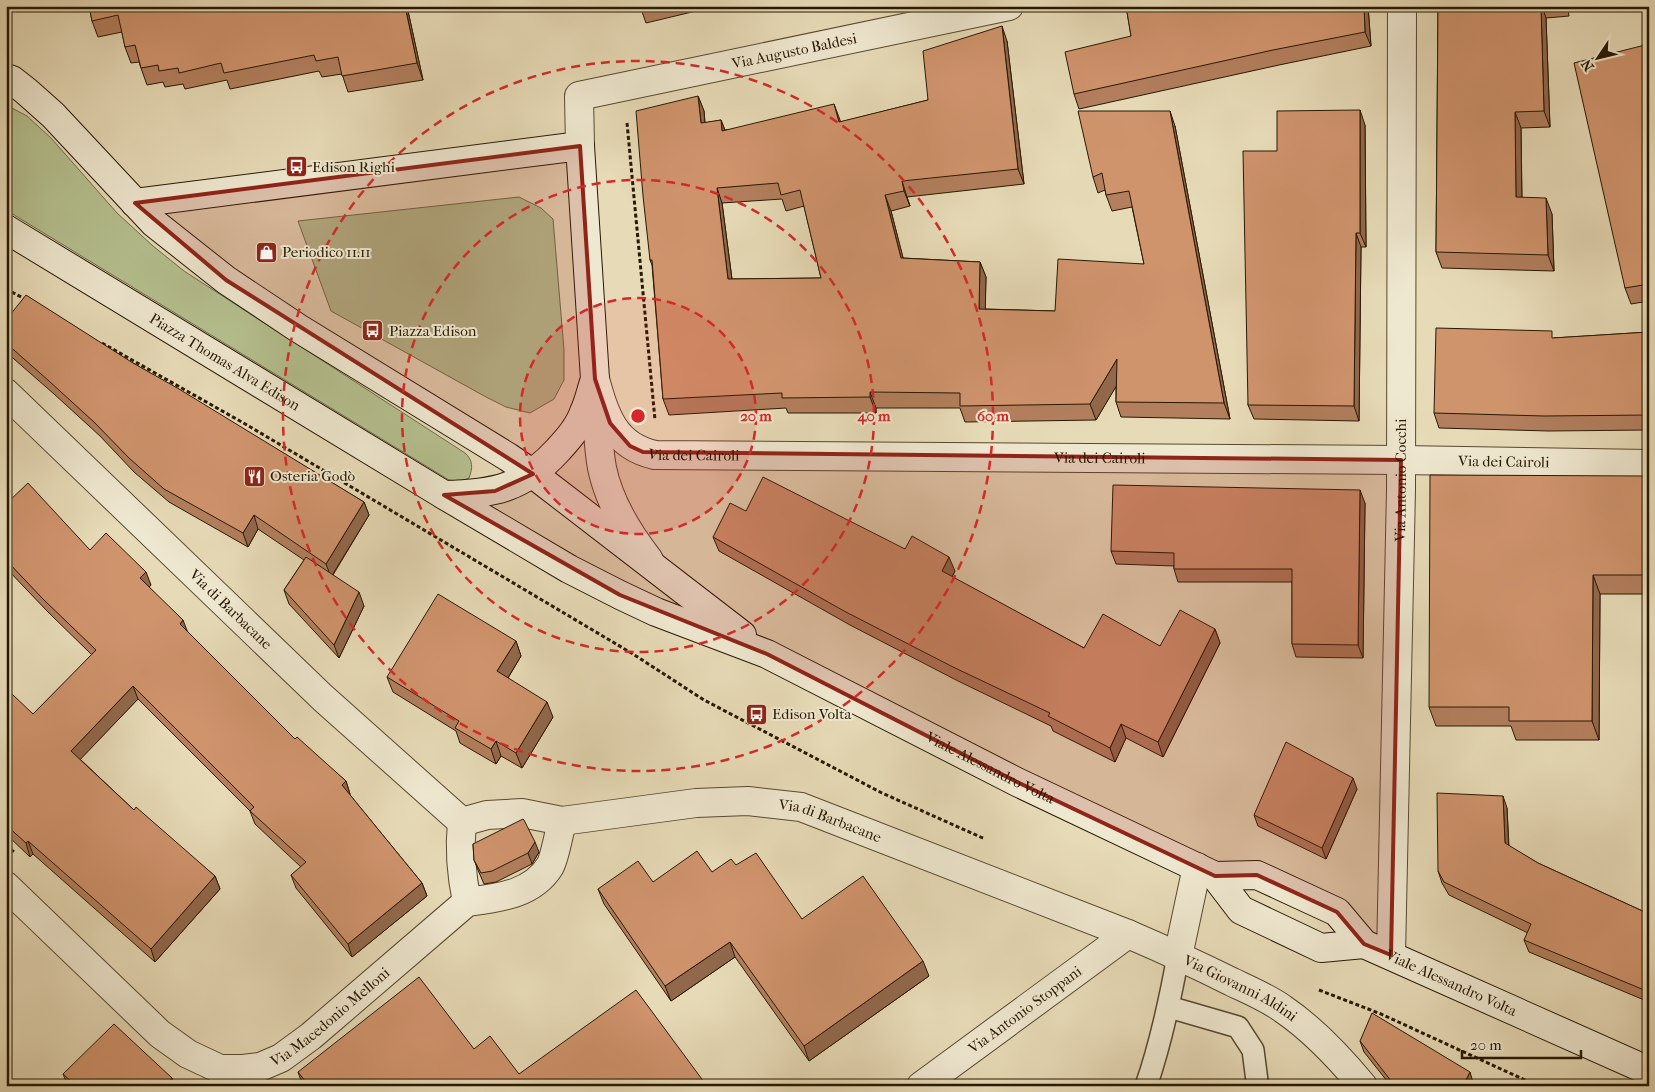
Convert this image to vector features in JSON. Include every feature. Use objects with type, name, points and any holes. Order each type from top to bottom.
[{"type":"street","name":"Via Augusto Baldesi","points":[[580,146],[579,96],[1009,6]]},
{"type":"street","name":"Via Antonio Cocchi","points":[[1391,955],[1401,460],[1402,6]]},
{"type":"street","points":[[8,75],[39,100],[135,203],[162,229],[226,280],[298,328],[508,457],[533,474],[660,574]]},
{"type":"street","points":[[135,203],[580,146],[600,454],[606,484],[614,504],[629,531],[660,574]]},
{"type":"street","name":"Piazza Thomas Alva Edison","points":[[6,228],[444,495],[569,569],[641,605]]},
{"type":"street","name":"Via dei Cairoli","points":[[595,379],[604,410],[620,437],[630,446],[655,455],[1401,460],[1649,464]]},
{"type":"street","points":[[444,495],[495,491],[506,488],[533,474],[551,457],[576,428],[584,412],[595,379]]},
{"type":"street","name":"Via di Barbacane","points":[[6,393],[323,698],[462,822],[486,816],[522,813],[562,821],[696,803],[748,801],[801,808],[1128,934],[1178,956]]},
{"type":"street","name":"Viale Alessandro Volta","points":[[660,574],[766,654]]},
{"type":"street","name":"Viale Alessandro Volta","points":[[641,605],[766,654],[1017,782],[1206,872],[1241,910],[1321,948],[1364,944]]},
{"type":"street","points":[[462,822],[460,846],[461,876],[467,902],[521,891],[540,878],[551,865],[562,821]]},
{"type":"street","name":"Viale Alessandro Volta","points":[[1206,872],[1257,874],[1336,912],[1364,944],[1649,1071]]},
{"type":"street","name":"Via Giovanni Aldini","points":[[1206,872],[1178,956],[1282,1008],[1313,1032],[1345,1064],[1363,1086]]},
{"type":"street","name":"Via Macedonio Melloni","points":[[6,886],[160,1034],[188,1054],[220,1069],[260,1067],[281,1058],[311,1036],[467,902]]},
{"type":"street","name":"Via Antonio Stoppani","points":[[921,1086],[1128,934]]},
{"type":"lane","points":[[1146,1086],[1159,1049],[1178,956]]},
{"type":"lane","points":[[1169,1007],[1238,1027],[1253,1050],[1256,1086]]},
{"type":"path","points":[[627,123],[656,428]]},
{"type":"path","points":[[6,289],[32,304]]},
{"type":"path","points":[[101,342],[247,425],[633,654],[704,700],[882,793],[992,841]]},
{"type":"path","points":[[6,845],[20,858]]},
{"type":"path","points":[[1318,990],[1381,1014],[1538,1086]]},
{"type":"highlighted area","points":[[580,146],[595,379],[610,423],[630,446],[643,452],[1401,460],[1391,955],[1364,944],[1337,912],[1257,875],[1215,876],[1017,782],[767,654],[620,595],[444,495],[495,491],[533,474],[226,280],[135,203]]},
{"type":"green space","points":[[6,105],[27,116],[51,138],[117,213],[184,271],[465,453],[470,458],[471,464],[469,478],[461,482],[449,480],[6,210]]},
{"type":"green space","points":[[519,197],[541,208],[553,219],[564,350],[564,380],[554,399],[530,413],[506,407],[486,397],[331,311],[298,221]]},
{"type":"building","points":[[89,6],[405,6],[417,63],[342,76],[338,57],[316,61],[314,55],[224,73],[221,63],[179,73],[178,68],[159,71],[158,65],[141,68],[135,45],[125,47],[118,15],[92,21]]},
{"type":"building","points":[[1126,6],[1364,6],[1365,32],[1273,50],[1074,94],[1065,52],[1131,36]]},
{"type":"building","points":[[1438,6],[1541,6],[1544,111],[1515,112],[1516,197],[1546,198],[1548,255],[1436,252]]},
{"type":"building","points":[[1002,26],[1018,169],[902,181],[904,191],[885,195],[901,258],[980,262],[979,309],[1055,311],[1058,259],[1144,264],[1129,191],[1106,195],[1102,173],[1093,177],[1078,111],[1170,111],[1224,403],[1116,402],[1117,359],[1090,404],[960,406],[960,393],[870,392],[870,397],[782,398],[782,393],[663,399],[652,260],[650,260],[643,196],[636,111],[698,96],[701,123],[721,120],[722,131],[834,104],[839,122],[928,100],[923,51]],"holes":[[[778,183],[781,195],[800,190],[821,278],[728,279],[717,188]]]},
{"type":"building","points":[[1649,44],[1649,284],[1625,288],[1574,63]]},
{"type":"building","points":[[1360,110],[1360,233],[1356,233],[1354,406],[1248,405],[1243,151],[1277,151],[1277,111]]},
{"type":"building","points":[[26,295],[133,363],[364,502],[326,564],[254,515],[243,533],[164,489],[129,458],[95,423],[6,343],[6,320]]},
{"type":"building","points":[[1436,328],[1552,331],[1552,338],[1649,332],[1649,415],[1544,416],[1434,413]]},
{"type":"building","points":[[1430,475],[1648,476],[1649,575],[1593,575],[1592,721],[1509,721],[1509,707],[1429,707]]},
{"type":"building","points":[[763,477],[905,549],[912,536],[949,557],[942,571],[1084,648],[1103,614],[1160,646],[1180,610],[1215,629],[1158,742],[1121,724],[1110,748],[1048,716],[1050,713],[953,667],[844,611],[713,537],[730,503],[746,511]]},
{"type":"building","points":[[28,483],[90,550],[106,533],[146,572],[140,578],[183,620],[180,624],[295,739],[297,737],[346,781],[342,785],[422,883],[348,944],[291,875],[306,862],[250,811],[254,807],[133,686],[71,751],[134,810],[136,807],[215,876],[151,949],[28,841],[26,843],[6,825],[6,700],[12,694],[33,714],[96,650],[6,560],[6,504]]},
{"type":"building","points":[[1113,485],[1360,490],[1358,645],[1292,644],[1292,569],[1174,569],[1174,553],[1111,551]]},
{"type":"building","points":[[306,557],[359,592],[334,645],[284,590]]},
{"type":"building","points":[[438,594],[516,641],[497,671],[547,702],[516,753],[496,741],[491,749],[455,728],[459,721],[387,677]]},
{"type":"building","points":[[1286,742],[1353,778],[1322,848],[1254,815]]},
{"type":"building","points":[[1437,793],[1503,796],[1505,843],[1538,863],[1649,914],[1649,992],[1524,940],[1531,924],[1444,882],[1438,871]]},
{"type":"building","points":[[523,819],[535,842],[528,853],[492,871],[481,873],[474,860],[473,844]]},
{"type":"building","points":[[697,851],[712,872],[731,859],[736,865],[756,853],[802,919],[863,876],[923,961],[804,1046],[730,942],[665,986],[598,889],[638,861],[653,882]]},
{"type":"building","points":[[419,977],[474,1049],[490,1036],[519,1074],[636,990],[707,1086],[309,1086],[298,1072]]},
{"type":"building","points":[[1372,1013],[1470,1072],[1463,1086],[1395,1086],[1360,1041]]},
{"type":"building","points":[[114,1024],[172,1078],[165,1086],[76,1086],[63,1074]]},
{"type":"place","name":"Edison Righi","points":[[296,167]]},
{"type":"place","name":"Periodico 11.11","points":[[266,252]]},
{"type":"place","name":"Piazza Edison","points":[[373,331]]},
{"type":"place","name":"Osteria Godò","points":[[254,476]]},
{"type":"place","name":"Edison Volta","points":[[756,714]]}]
